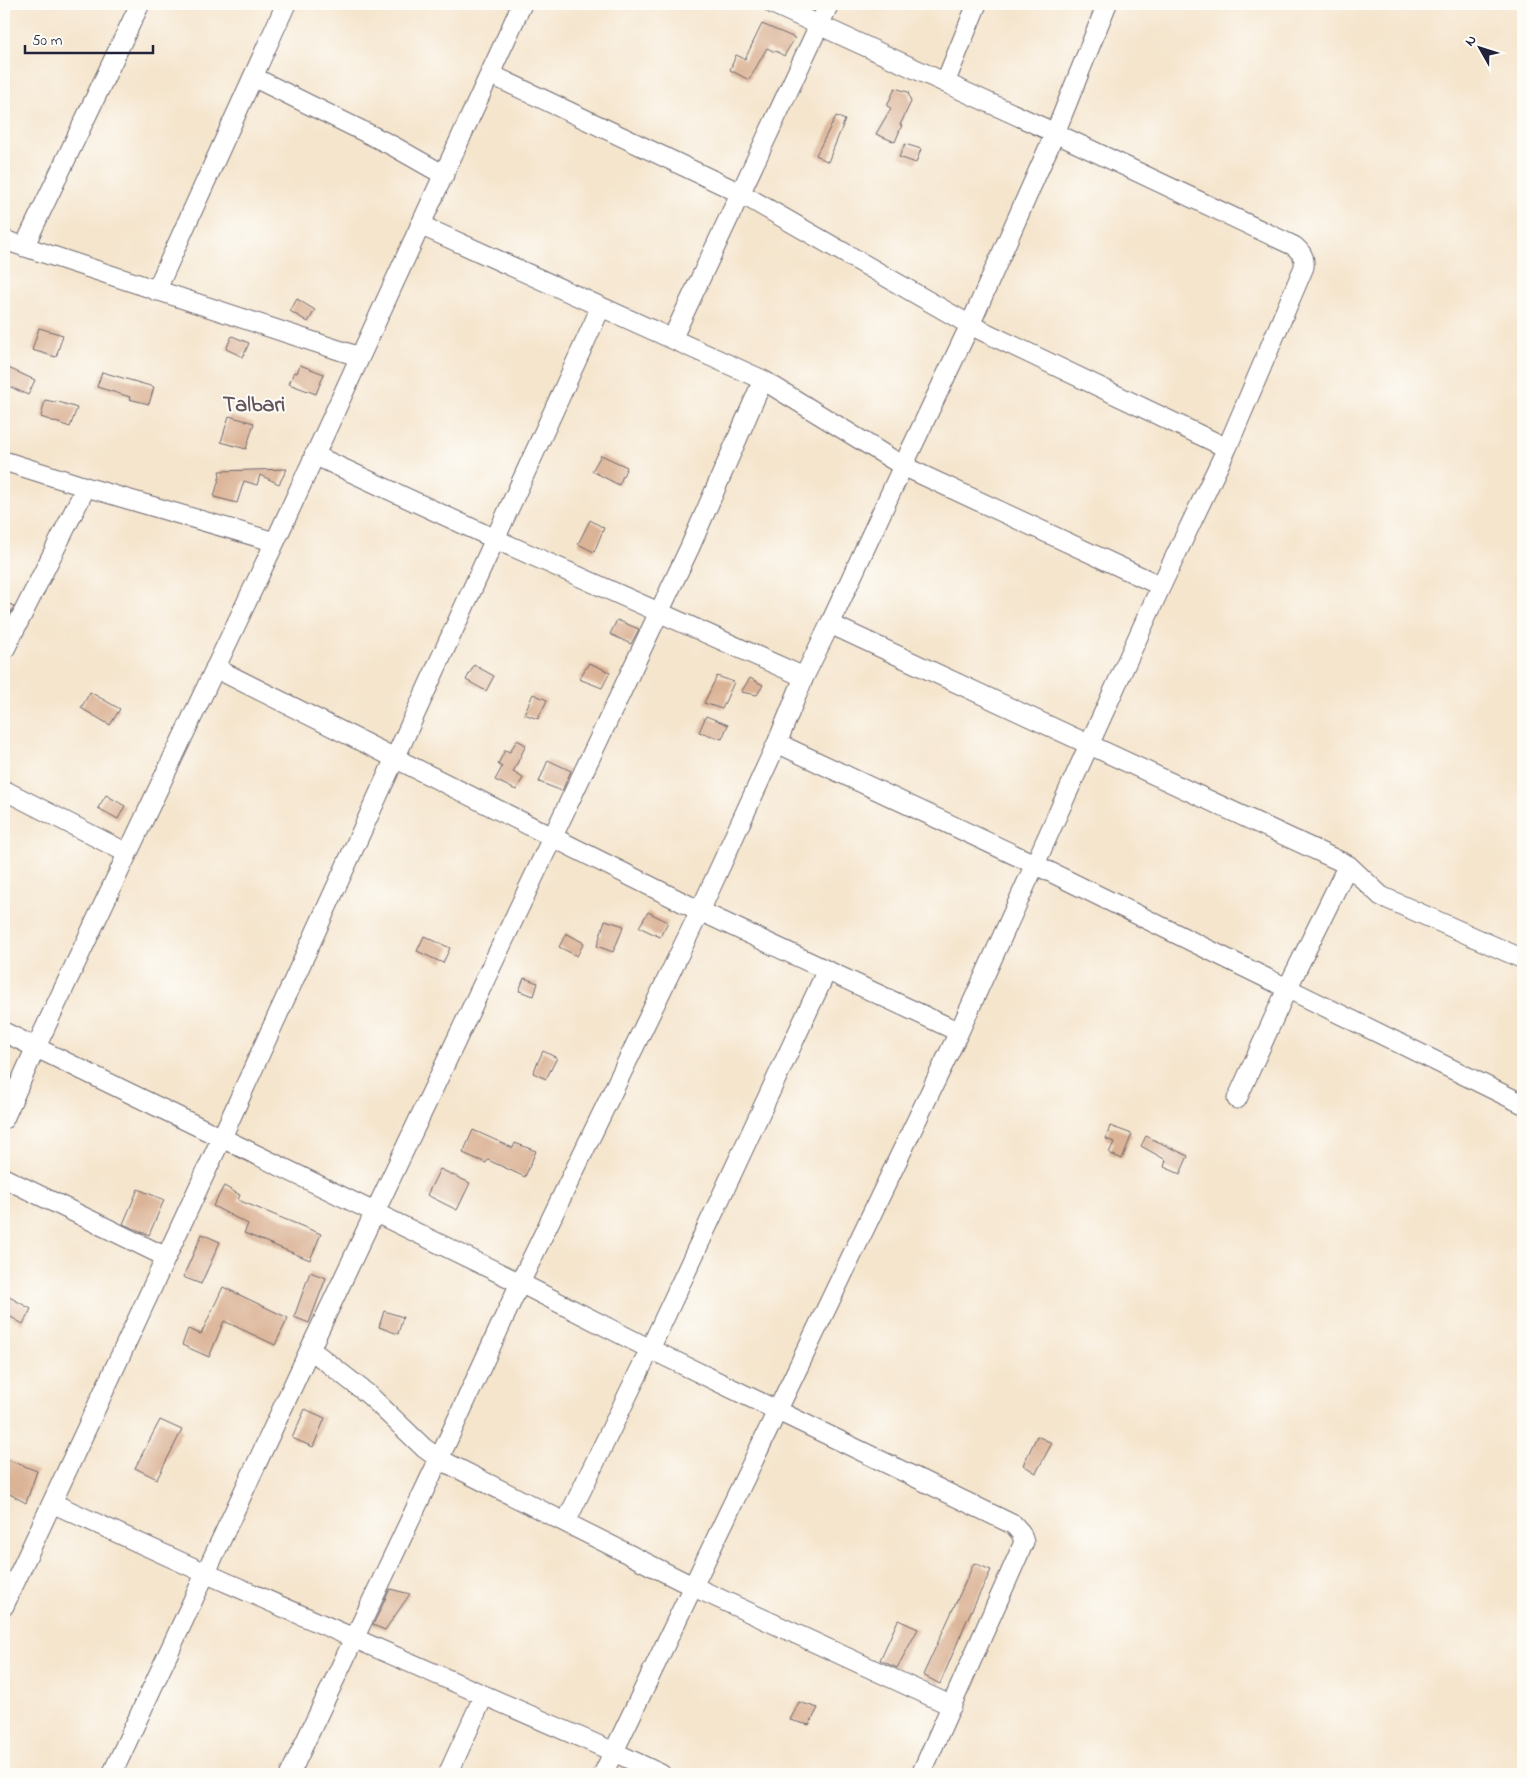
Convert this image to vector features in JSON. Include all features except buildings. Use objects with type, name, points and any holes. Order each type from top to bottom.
[{"type":"street","points":[[24,247],[140,4]]},
{"type":"street","points":[[156,291],[286,4]]},
{"type":"street","points":[[4,1119],[360,357],[522,4]]},
{"type":"street","points":[[603,1774],[959,1032],[1088,745],[1227,448],[1304,267],[1305,259],[1294,246],[1055,133],[774,4]]},
{"type":"street","points":[[672,339],[829,4]]},
{"type":"street","points":[[945,82],[977,4]]},
{"type":"street","points":[[290,1774],[520,1283],[700,911],[804,677],[970,325],[1055,133],[1107,4]]},
{"type":"street","points":[[490,74],[740,193],[970,325],[1227,448]]},
{"type":"street","points":[[253,78],[393,146],[444,175]]},
{"type":"street","points":[[420,225],[762,380],[903,466],[1161,586]]},
{"type":"street","points":[[4,240],[360,357]]},
{"type":"street","points":[[4,1606],[222,1138],[601,307]]},
{"type":"street","points":[[112,1774],[310,1349],[660,612],[762,380]]},
{"type":"street","points":[[314,455],[495,539],[804,677]]},
{"type":"street","points":[[4,461],[274,542]]},
{"type":"street","points":[[4,651],[86,487]]},
{"type":"street","points":[[830,624],[1348,865],[1381,896],[1523,959]]},
{"type":"street","points":[[215,668],[700,911],[959,1032]]},
{"type":"street","points":[[776,743],[1034,864],[1523,1104]]},
{"type":"street","points":[[4,790],[127,853]]},
{"type":"street","points":[[1237,1098],[1286,988],[1348,865]]},
{"type":"street","points":[[566,1522],[650,1349],[827,970]]},
{"type":"street","points":[[4,1032],[520,1283],[777,1411],[1014,1525],[1021,1533],[1024,1542],[921,1774]]},
{"type":"street","points":[[4,1178],[166,1257]]},
{"type":"street","points":[[310,1349],[369,1396],[424,1448],[439,1459],[692,1586],[952,1706]]},
{"type":"street","points":[[52,1503],[205,1573],[661,1774]]},
{"type":"street","points":[[448,1774],[484,1695]]},
{"type":"district","name":"Talbari","points":[[254,403]]}]
